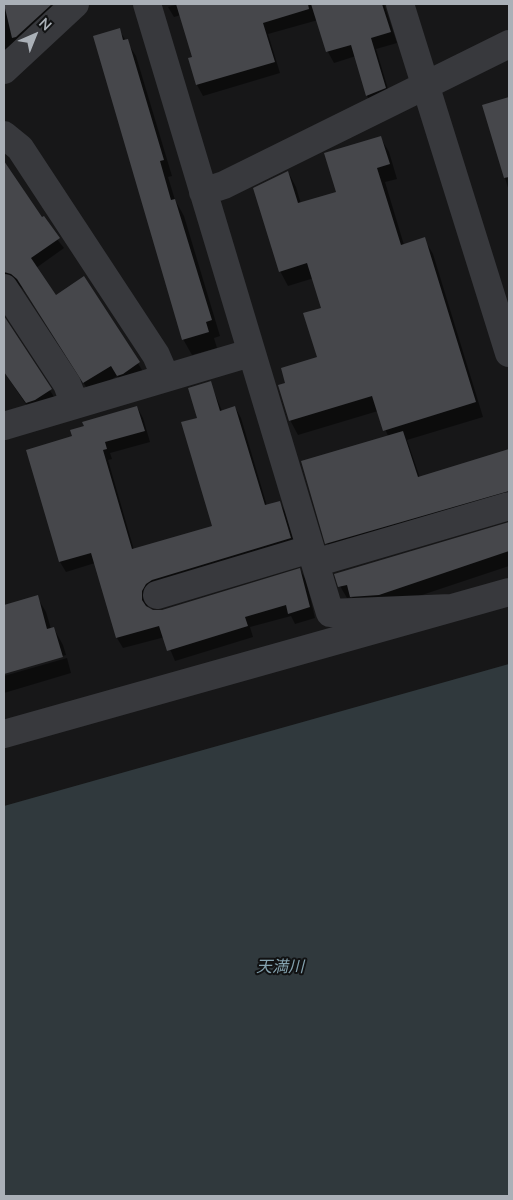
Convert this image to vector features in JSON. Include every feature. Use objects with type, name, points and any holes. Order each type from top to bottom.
[{"type":"street","points":[[5,65],[76,4]]},
{"type":"street","points":[[147,4],[250,353],[330,613],[451,608]]},
{"type":"street","points":[[400,4],[509,353]]},
{"type":"street","points":[[203,192],[224,185],[509,44]]},
{"type":"street","points":[[4,135],[20,148],[156,355],[166,378]]},
{"type":"street","points":[[4,288],[67,384],[76,405]]},
{"type":"street","points":[[4,426],[250,353]]},
{"type":"street","points":[[157,595],[509,506]]},
{"type":"street","points":[[4,734],[509,592]]},
{"type":"water","name":"天満川","points":[[509,664],[509,1196],[4,1196],[4,806]]},
{"type":"building","points":[[4,4],[52,4],[16,37],[12,38]]},
{"type":"building","points":[[176,4],[308,4],[309,9],[263,23],[275,62],[196,85],[188,58],[192,57]]},
{"type":"building","points":[[311,4],[382,4],[391,32],[371,38],[386,88],[366,96],[351,45],[326,52]]},
{"type":"building","points":[[120,28],[123,40],[128,39],[164,160],[160,161],[171,200],[175,199],[212,320],[206,322],[209,332],[182,340],[93,36]]},
{"type":"building","points":[[509,97],[509,177],[504,178],[482,105]]},
{"type":"building","points":[[381,136],[390,164],[377,168],[401,245],[425,237],[476,402],[383,431],[372,396],[289,421],[278,385],[285,383],[281,368],[317,357],[303,313],[321,308],[307,263],[279,272],[253,188],[288,171],[298,203],[336,192],[324,153]]},
{"type":"building","points":[[4,161],[42,217],[44,216],[60,238],[31,258],[56,295],[84,276],[140,362],[123,374],[117,376],[111,366],[83,383],[17,279],[11,274],[4,272]]},
{"type":"building","points":[[4,316],[52,389],[35,400],[26,403],[4,372]]},
{"type":"building","points":[[211,381],[220,411],[235,406],[265,505],[280,501],[291,538],[152,580],[146,584],[142,591],[142,600],[146,606],[153,610],[162,610],[300,568],[310,607],[288,614],[286,605],[245,617],[248,626],[167,651],[159,626],[116,638],[91,553],[59,562],[26,450],[72,436],[70,430],[84,426],[82,422],[137,406],[145,431],[105,442],[107,449],[103,450],[132,549],[212,526],[181,422],[197,418],[188,388]]},
{"type":"building","points":[[403,431],[418,477],[509,449],[509,491],[325,544],[301,461]]},
{"type":"building","points":[[509,522],[509,551],[379,595],[350,597],[347,585],[338,587],[334,574]]},
{"type":"building","points":[[38,595],[47,629],[54,627],[63,657],[4,674],[4,605]]}]
